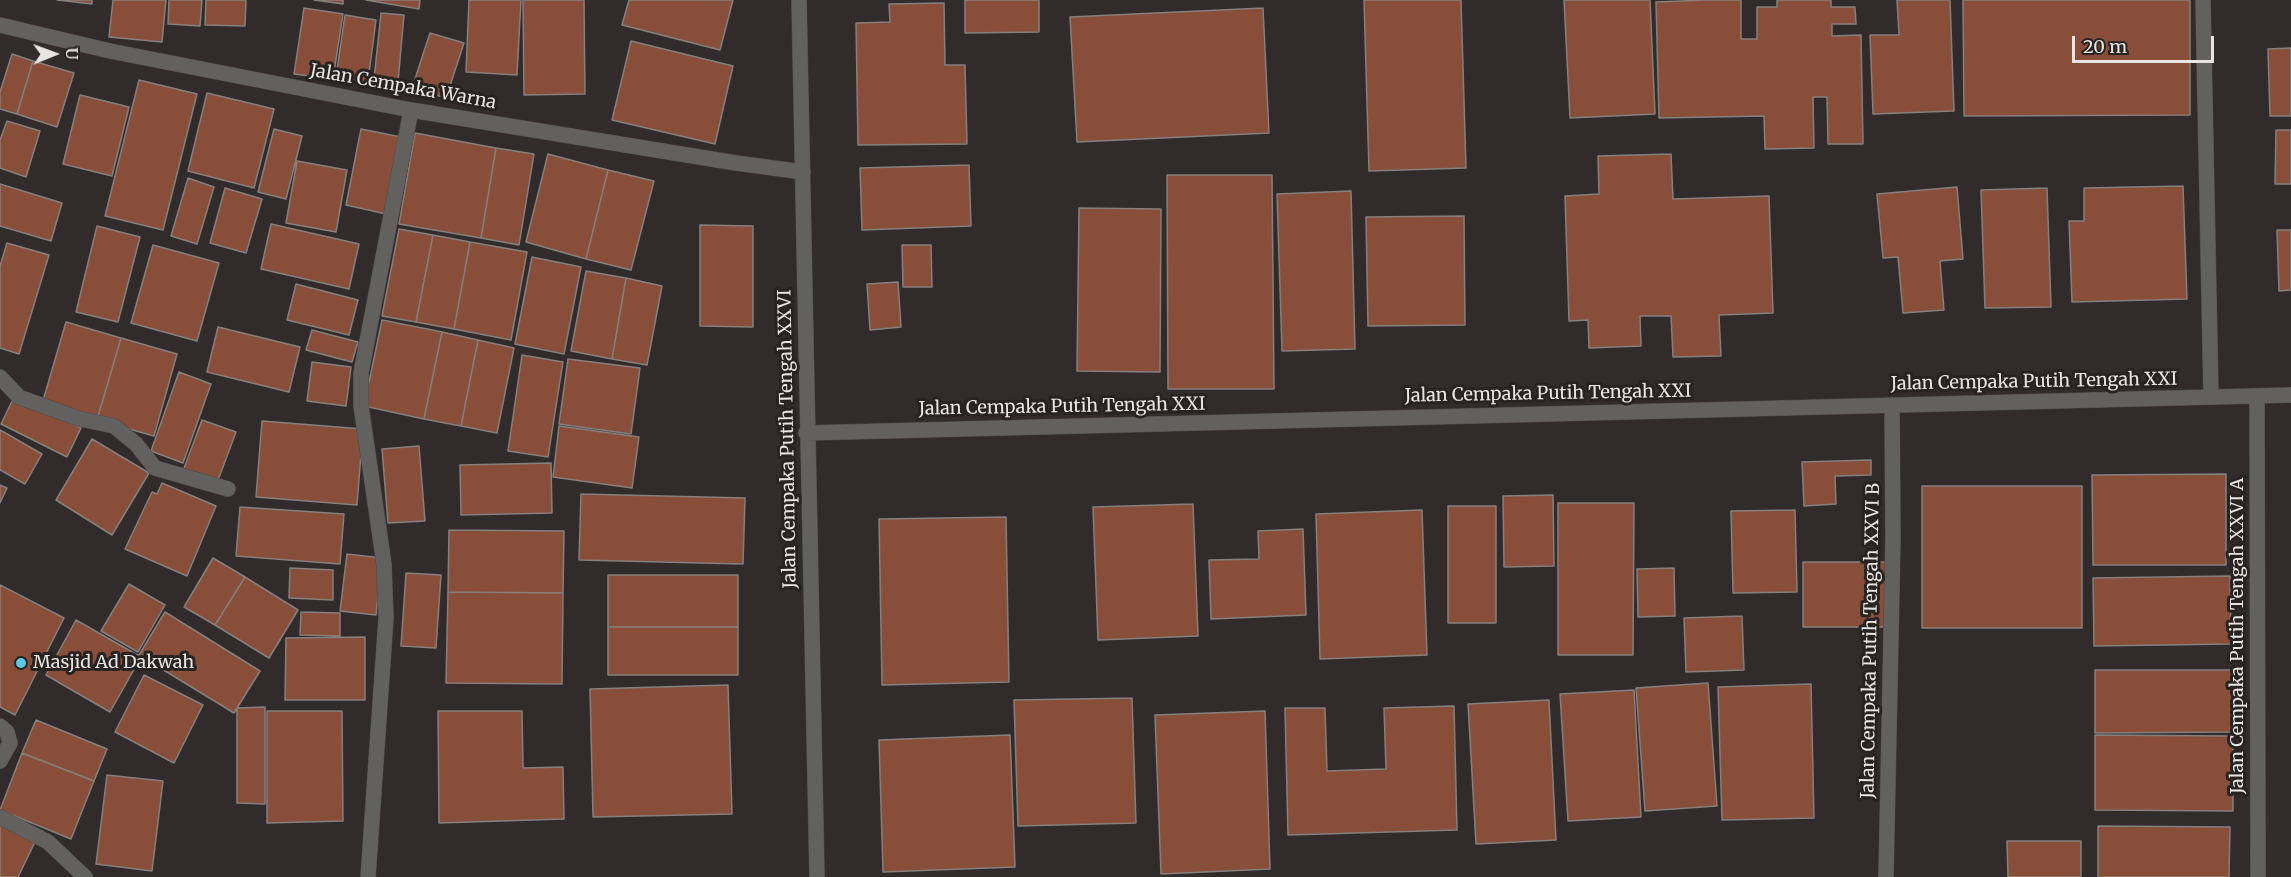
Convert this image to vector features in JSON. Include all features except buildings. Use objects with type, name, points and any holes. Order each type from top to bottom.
[{"type":"street","name":"Jalan Cempaka Putih Tengah XXVI","points":[[799,0],[806,433],[817,877]]},
{"type":"street","points":[[2203,0],[2211,397]]},
{"type":"street","name":"Jalan Cempaka Warna","points":[[0,25],[110,51],[411,110],[803,172]]},
{"type":"street","points":[[368,877],[386,618],[384,564],[361,406],[361,373],[411,110]]},
{"type":"street","points":[[0,377],[19,397],[80,419],[114,426],[136,444],[155,468],[228,489]]},
{"type":"street","name":"Jalan Cempaka Putih Tengah XXI","points":[[806,433],[2291,395]]},
{"type":"street","name":"Jalan Cempaka Putih Tengah XXVI A","points":[[2257,396],[2258,877]]},
{"type":"street","name":"Jalan Cempaka Putih Tengah XXVI B","points":[[1886,877],[1893,538],[1892,405]]},
{"type":"street","points":[[0,726],[7,732],[10,743],[0,761]]},
{"type":"street","points":[[0,817],[48,842],[85,877]]},
{"type":"place","name":"Masjid Ad Dakwah","points":[[21,663]]}]
